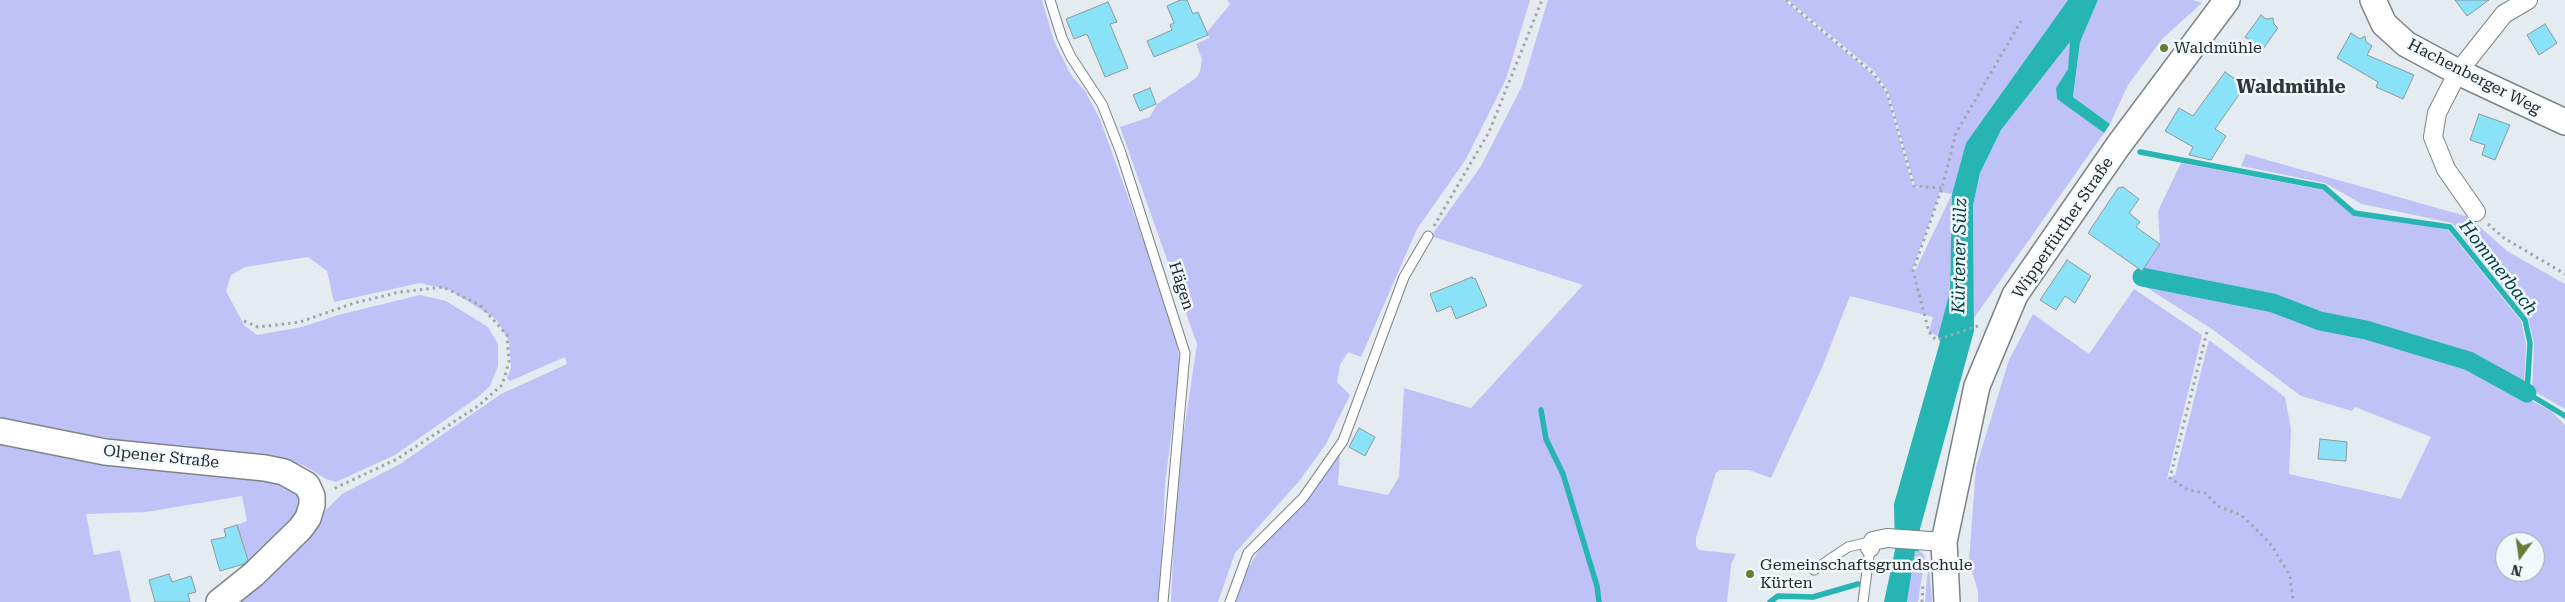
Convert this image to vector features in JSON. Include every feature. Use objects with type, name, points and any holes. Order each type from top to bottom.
[{"type":"street","name":"Wipperfürther Straße","points":[[1946,602],[1937,541],[1977,386],[2016,295],[2118,146],[2227,0]]},
{"type":"street","name":"Hachenberger Weg","points":[[2373,0],[2384,24],[2406,44],[2458,72],[2565,122]]},
{"type":"street","points":[[2476,212],[2446,170],[2433,137],[2437,113],[2458,72],[2504,14],[2528,0]]},
{"type":"street","name":"Olpener Straße","points":[[0,431],[105,452],[284,472],[307,485],[312,496]]},
{"type":"street","points":[[219,602],[254,574],[300,529],[308,518],[312,496]]},
{"type":"street","points":[[1877,542],[1937,541]]},
{"type":"lane","name":"Hägen","points":[[1050,0],[1062,38],[1071,57],[1102,104],[1121,153],[1185,353],[1163,602]]},
{"type":"lane","points":[[1230,602],[1248,553],[1303,498],[1343,441],[1404,277],[1428,236]]},
{"type":"lane","points":[[1814,570],[1848,548],[1877,542],[1863,602]]},
{"type":"path","points":[[1428,236],[1490,132],[1542,0]]},
{"type":"path","points":[[1786,0],[1873,73],[1887,92],[1914,186],[1942,188]]},
{"type":"path","points":[[1976,328],[1936,340],[1929,332],[1913,271],[1942,188],[1956,133],[2021,21]]},
{"type":"path","points":[[2476,212],[2504,238],[2565,274]]},
{"type":"path","points":[[244,321],[258,327],[300,322],[354,303],[400,292],[443,287],[480,305],[507,335],[509,362],[502,385],[478,406],[397,460],[347,485],[312,496]]},
{"type":"path","points":[[2207,332],[2170,478],[2188,490],[2205,493],[2218,506],[2241,515],[2260,532],[2272,546],[2290,576],[2293,602]]},
{"type":"shaded area","points":[[0,0],[1042,0],[1054,41],[1071,75],[1085,91],[1100,119],[1176,331],[1180,368],[1165,484],[1160,602],[234,602],[304,541],[325,511],[342,494],[400,464],[501,394],[567,364],[565,357],[510,381],[507,378],[511,368],[509,341],[496,319],[450,290],[420,283],[334,302],[327,271],[308,257],[245,267],[231,275],[226,291],[244,325],[257,335],[302,327],[338,315],[420,295],[446,301],[488,327],[498,344],[498,366],[490,386],[478,397],[395,455],[336,482],[326,479],[303,465],[268,456],[89,440],[0,420]]},
{"type":"shaded area","points":[[1227,0],[1530,0],[1506,79],[1466,159],[1417,229],[1361,357],[1348,352],[1340,365],[1337,382],[1350,395],[1326,444],[1300,480],[1235,553],[1218,602],[1171,602],[1176,485],[1197,344],[1120,127],[1150,117],[1157,104],[1196,78],[1200,72],[1202,59],[1196,44],[1209,38],[1207,32],[1230,4]]},
{"type":"shaded area","points":[[1548,0],[1784,0],[1872,74],[1886,92],[1913,187],[1925,189],[1915,186],[1888,91],[1874,71],[1788,0],[2068,0],[1966,143],[1952,194],[1950,291],[1938,336],[1929,332],[1933,317],[1850,296],[1821,370],[1771,478],[1749,470],[1720,470],[1716,473],[1696,538],[1696,546],[1699,550],[1736,554],[1731,565],[1727,602],[1233,602],[1241,580],[1262,545],[1313,491],[1340,453],[1338,485],[1388,495],[1399,477],[1404,388],[1471,408],[1583,285],[1431,236],[1481,166],[1522,86]],"holes":[[[1940,192],[1952,194],[1915,271],[1912,271]]]},
{"type":"shaded area","points":[[2098,0],[2193,0],[2202,3],[2162,39],[2128,85],[2110,124],[2073,97],[2080,42]]},
{"type":"shaded area","points":[[2071,41],[2068,69],[2056,88],[2057,99],[2104,133],[1974,318],[1973,205],[1980,173],[2001,130]]},
{"type":"shaded area","points":[[2246,154],[2469,217],[2507,251],[2565,284],[2565,409],[2532,390],[2534,343],[2528,318],[2452,223],[2362,204],[2325,183],[2241,166]]},
{"type":"shaded area","points":[[2181,163],[2323,190],[2359,212],[2448,230],[2521,321],[2526,344],[2524,385],[2471,356],[2369,325],[2322,316],[2275,298],[2142,270],[2160,244],[2158,211]]},
{"type":"shaded area","points":[[2138,282],[2272,308],[2319,326],[2364,335],[2467,366],[2551,411],[2565,425],[2565,602],[1978,602],[1978,591],[1969,561],[1976,467],[2009,360],[2033,314],[2089,354],[2134,289],[2202,335],[2167,479],[2175,475],[2209,340],[2285,397],[2291,429],[2289,474],[2401,499],[2431,437],[2355,407],[2352,411],[2301,396],[2212,329]]},
{"type":"shaded area","points":[[0,441],[269,478],[301,496],[299,515],[249,565],[237,525],[247,521],[242,496],[146,512],[86,514],[94,555],[120,550],[131,602],[0,602]]},
{"type":"shaded area","points":[[1915,551],[1920,551],[1925,556],[1918,602],[1907,602]]},
{"type":"shaded area","points":[[1929,566],[1932,602],[1925,602],[1927,578]]},
{"type":"water","name":"Kürtener Sülz","points":[[2068,0],[2098,0],[2080,42],[2073,97],[2110,124],[2104,133],[2057,99],[2056,88],[2068,69],[2070,42],[2001,130],[1980,173],[1973,205],[1974,331],[1920,529],[1919,551],[1915,551],[1907,602],[1884,602],[1895,550],[1894,504],[1940,342],[1938,336],[1950,291],[1952,194],[1966,143]]},
{"type":"building","points":[[1180,0],[1187,0],[1193,14],[1198,12],[1208,35],[1154,57],[1147,41],[1172,30],[1170,25],[1174,23],[1167,6]]},
{"type":"building","points":[[2455,0],[2489,0],[2467,16]]},
{"type":"building","points":[[1108,2],[1117,22],[1110,24],[1128,68],[1105,77],[1087,34],[1074,39],[1066,19]]},
{"type":"building","points":[[2261,15],[2266,19],[2273,18],[2274,24],[2278,28],[2263,49],[2245,37]]},
{"type":"building","points":[[2545,24],[2557,43],[2539,55],[2527,35]]},
{"type":"building","points":[[2351,33],[2360,39],[2365,36],[2366,42],[2372,46],[2367,55],[2414,75],[2403,99],[2376,87],[2378,82],[2337,58]]},
{"type":"building","points":[[2225,72],[2245,86],[2215,129],[2226,136],[2211,160],[2189,155],[2193,147],[2165,131],[2179,108],[2193,116]]},
{"type":"building","points":[[1150,88],[1156,104],[1140,111],[1133,95]]},
{"type":"building","points":[[2479,114],[2510,125],[2495,160],[2482,155],[2485,145],[2470,140]]},
{"type":"building","points":[[2123,187],[2139,199],[2129,213],[2140,222],[2136,227],[2160,244],[2142,271],[2088,233],[2118,188]]},
{"type":"building","points":[[2067,260],[2091,276],[2075,303],[2065,296],[2056,310],[2040,300]]},
{"type":"building","points":[[1472,277],[1473,279],[1475,278],[1487,306],[1456,319],[1451,306],[1437,312],[1430,294]]},
{"type":"building","points":[[1359,428],[1375,437],[1365,456],[1349,447]]},
{"type":"building","points":[[2320,439],[2347,442],[2346,461],[2318,459]]},
{"type":"building","points":[[237,525],[248,560],[244,564],[220,571],[211,540],[226,537],[224,529]]},
{"type":"building","points":[[169,574],[172,582],[191,576],[196,592],[188,594],[190,602],[155,602],[149,580]]},
{"type":"waterway","name":"Hommerbach","points":[[2140,152],[2324,187],[2354,213],[2450,227],[2525,320],[2530,343],[2527,393],[2565,416]]},
{"type":"waterway","points":[[2142,277],[2273,303],[2320,321],[2366,330],[2469,361],[2527,393]]},
{"type":"waterway","points":[[1541,410],[1546,439],[1563,474],[1597,586],[1599,602]]},
{"type":"waterway","points":[[1770,602],[1778,596],[1813,597],[1858,584]]},
{"type":"place","name":"Waldmühle","points":[[2164,48]]},
{"type":"place","name":"Gemeinschaftsgrundschule Kürten","points":[[1750,574]]},
{"type":"district","name":"Waldmühle","points":[[2291,87]]}]
